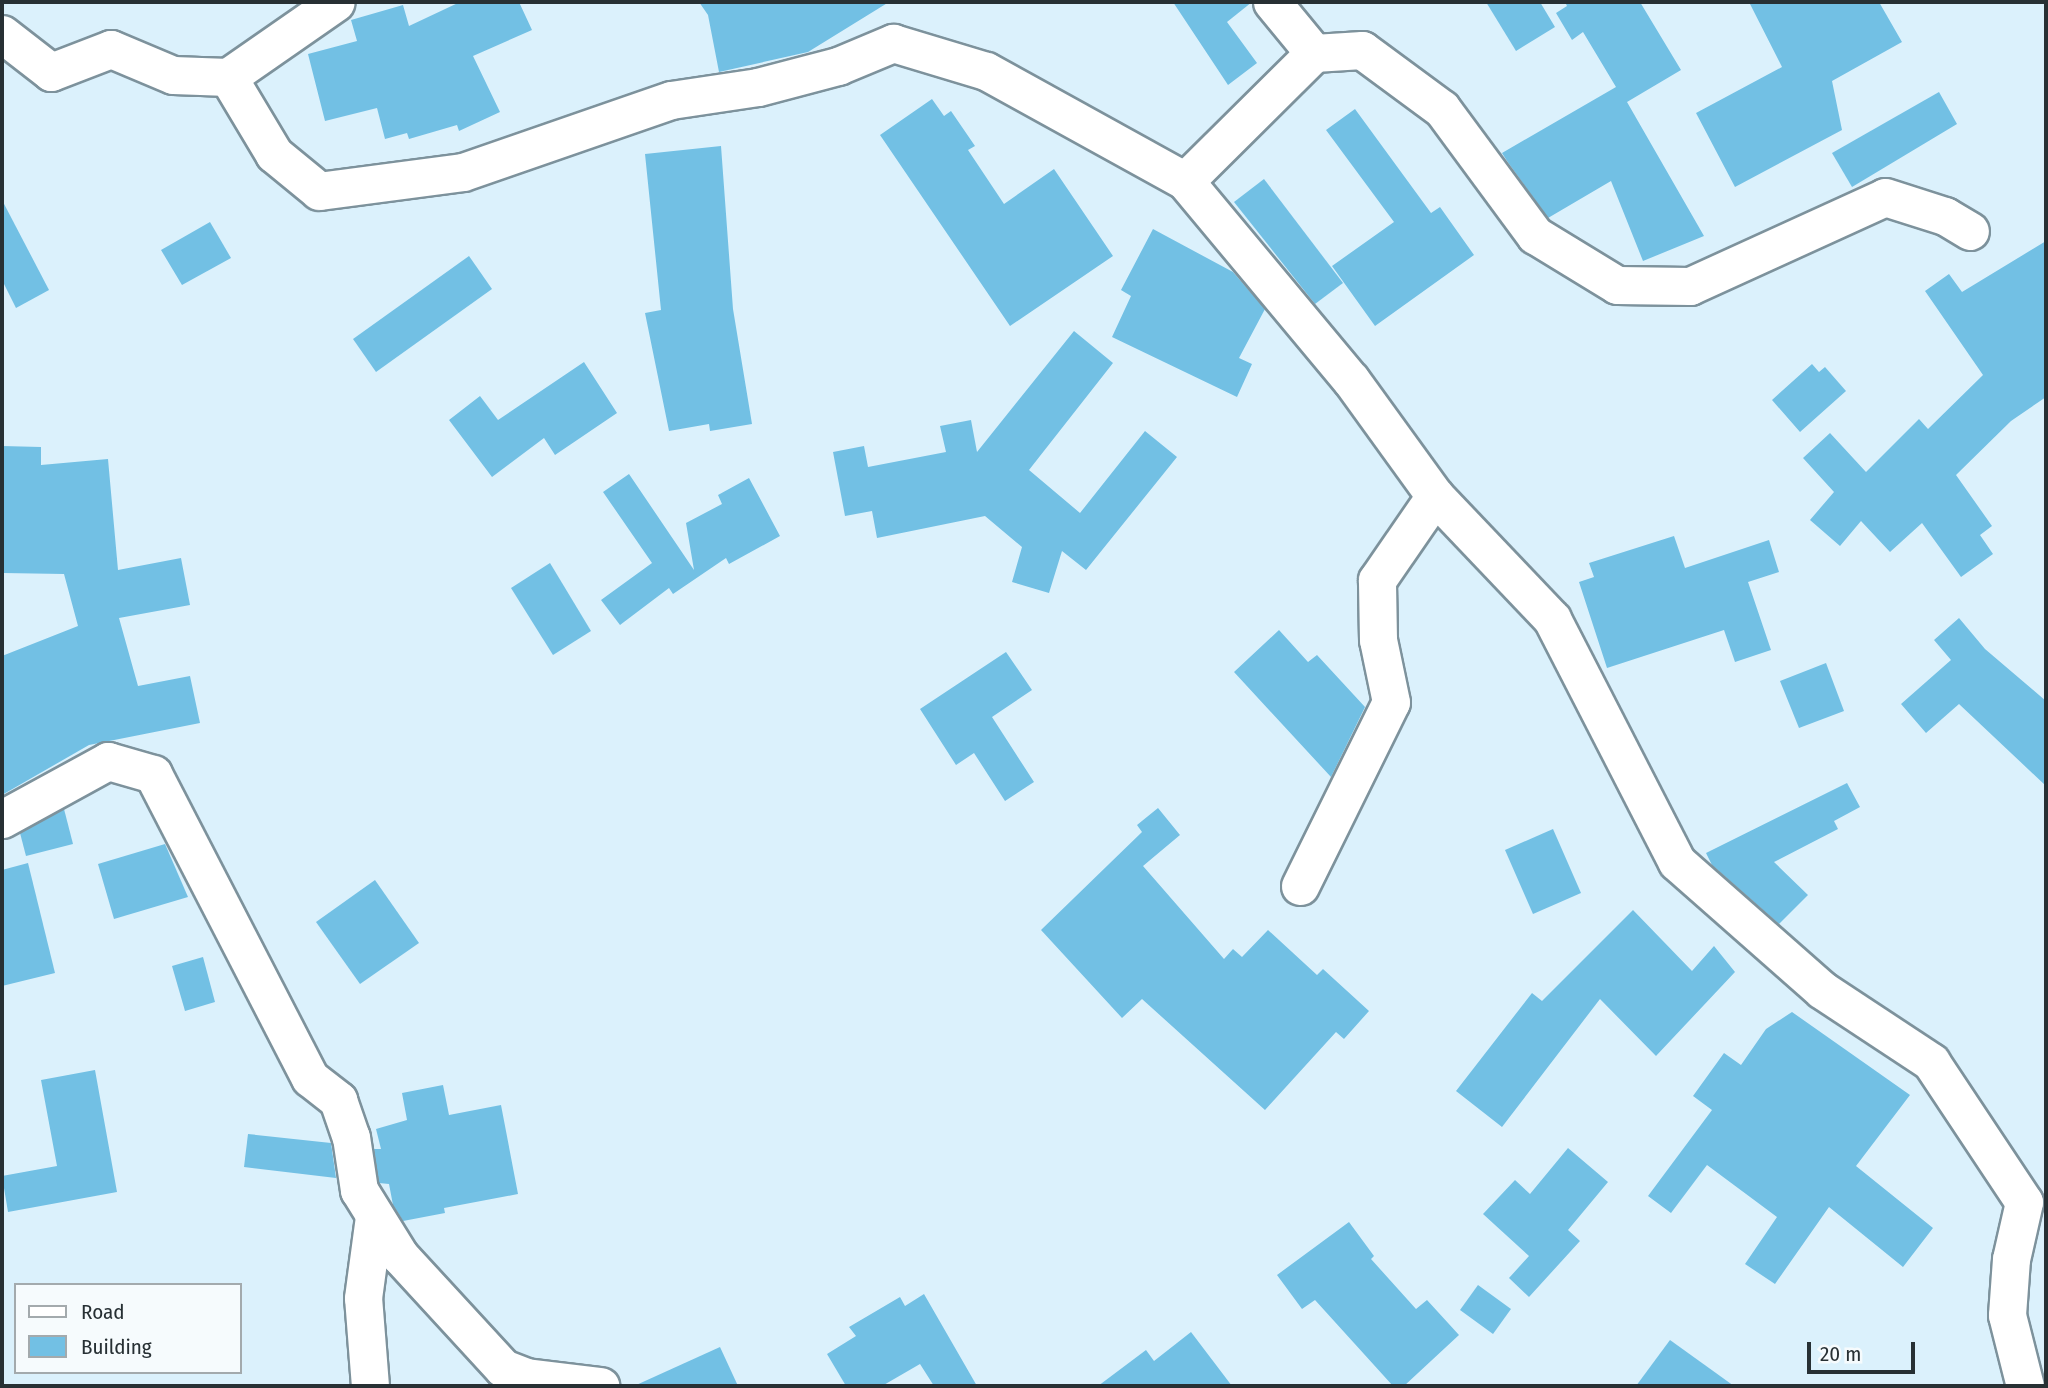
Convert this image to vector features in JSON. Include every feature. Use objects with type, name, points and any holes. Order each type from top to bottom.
[{"type":"street","points":[[2,34],[51,72],[111,48],[173,75],[228,76],[336,2]]},
{"type":"street","points":[[1272,2],[1314,53]]},
{"type":"street","points":[[228,76],[274,154],[318,191],[463,172],[671,100],[758,86],[838,66],[893,43],[986,71],[1185,181],[1351,380],[1435,496],[1552,618],[1677,862],[1822,990],[1931,1062],[2035,1205],[2011,1259],[2007,1315],[2025,1386]]},
{"type":"street","points":[[1185,181],[1314,53],[1362,50],[1442,109],[1535,235],[1616,285],[1690,286],[1885,197],[1945,216],[1970,231]]},
{"type":"street","points":[[1300,886],[1391,702],[1378,640],[1377,580],[1435,496]]},
{"type":"street","points":[[2,819],[108,761],[153,774],[310,1078],[338,1100],[351,1137],[359,1190],[400,1256],[503,1368],[526,1377],[600,1386]]},
{"type":"street","points":[[370,1386],[363,1298],[374,1217]]},
{"type":"building","points":[[460,2],[519,2],[532,30],[473,56],[500,112],[459,131],[457,125],[409,139],[407,133],[385,139],[377,108],[325,121],[308,54],[357,41],[351,20],[403,5],[409,26]]},
{"type":"building","points":[[699,2],[889,2],[808,52],[719,72],[708,15]]},
{"type":"building","points":[[1173,2],[1252,2],[1227,22],[1257,63],[1228,85]]},
{"type":"building","points":[[1486,2],[1540,2],[1555,27],[1516,51]]},
{"type":"building","points":[[1565,2],[1640,2],[1681,70],[1627,102],[1704,236],[1643,261],[1611,181],[1548,218],[1502,153],[1616,87],[1583,32],[1572,40],[1556,13],[1567,6]]},
{"type":"building","points":[[1749,2],[1879,2],[1902,42],[1832,81],[1842,130],[1735,187],[1696,113],[1782,67]]},
{"type":"building","points":[[1939,92],[1957,124],[1852,187],[1832,153]]},
{"type":"building","points":[[932,99],[944,116],[951,111],[975,146],[968,150],[1004,204],[1054,169],[1113,256],[1010,326],[880,135]]},
{"type":"building","points":[[1355,109],[1431,213],[1440,207],[1474,255],[1375,326],[1332,266],[1394,222],[1326,130]]},
{"type":"building","points":[[721,146],[733,309],[752,424],[710,431],[709,424],[669,431],[645,313],[661,310],[645,154]]},
{"type":"building","points":[[1264,179],[1343,283],[1315,304],[1234,202]]},
{"type":"building","points":[[2,200],[49,290],[16,308],[2,280]]},
{"type":"building","points":[[210,222],[231,258],[182,285],[161,250]]},
{"type":"building","points":[[1153,229],[1233,272],[1265,309],[1239,358],[1252,364],[1237,397],[1112,337],[1131,296],[1121,290]]},
{"type":"building","points":[[2046,241],[2046,397],[2011,421],[1956,475],[1992,526],[1980,535],[1993,554],[1961,577],[1922,523],[1890,552],[1861,521],[1840,546],[1810,520],[1834,492],[1803,458],[1830,433],[1866,472],[1919,419],[1928,429],[1983,375],[1925,291],[1949,274],[1962,292]]},
{"type":"building","points":[[469,256],[492,289],[376,372],[353,339]]},
{"type":"building","points":[[1074,331],[1113,363],[1029,470],[1080,513],[1145,431],[1177,457],[1086,570],[1062,551],[1049,593],[1012,582],[1022,547],[985,516],[877,538],[872,511],[845,516],[833,452],[864,446],[868,467],[946,452],[940,426],[971,420],[977,452]]},
{"type":"building","points":[[584,362],[617,413],[555,455],[544,438],[492,477],[449,420],[480,396],[498,420]]},
{"type":"building","points":[[1812,364],[1819,372],[1825,367],[1846,391],[1800,432],[1772,400]]},
{"type":"building","points":[[2,446],[41,447],[41,465],[108,459],[118,570],[181,558],[190,605],[119,618],[138,686],[190,676],[200,723],[89,745],[2,795],[2,656],[78,626],[64,574],[3,573]]},
{"type":"building","points":[[629,474],[694,570],[686,523],[722,504],[718,495],[749,478],[780,536],[729,564],[726,558],[673,594],[669,588],[620,625],[601,600],[652,563],[603,492]]},
{"type":"building","points":[[1674,536],[1685,568],[1769,540],[1779,572],[1748,582],[1771,650],[1735,662],[1724,630],[1607,668],[1579,582],[1594,577],[1589,563]]},
{"type":"building","points":[[550,563],[591,631],[553,655],[511,588]]},
{"type":"building","points":[[1959,618],[1985,649],[2046,701],[2046,786],[1959,704],[1926,733],[1901,704],[1951,660],[1934,640]]},
{"type":"building","points":[[1279,630],[1308,662],[1317,655],[1365,707],[1331,777],[1234,672]]},
{"type":"building","points":[[1006,652],[1032,690],[992,717],[1034,782],[1005,801],[974,753],[956,765],[920,709]]},
{"type":"building","points":[[1826,663],[1844,711],[1799,728],[1780,681]]},
{"type":"building","points":[[1847,783],[1860,807],[1834,821],[1838,829],[1774,862],[1808,895],[1779,924],[1712,865],[1706,853]]},
{"type":"building","points":[[1158,808],[1180,835],[1143,866],[1224,959],[1233,949],[1242,957],[1268,930],[1317,975],[1323,969],[1369,1011],[1344,1039],[1336,1032],[1265,1110],[1142,999],[1122,1018],[1041,930],[1142,832],[1137,825]]},
{"type":"building","points":[[64,809],[73,844],[26,856],[20,833]]},
{"type":"building","points":[[1553,829],[1581,893],[1533,914],[1505,850]]},
{"type":"building","points":[[165,844],[188,897],[114,919],[98,864]]},
{"type":"building","points":[[28,863],[55,973],[2,986],[2,870]]},
{"type":"building","points":[[375,880],[419,943],[360,984],[316,922]]},
{"type":"building","points":[[1633,910],[1692,971],[1714,946],[1735,972],[1656,1056],[1600,999],[1502,1127],[1456,1091],[1532,993],[1542,1001]]},
{"type":"building","points":[[203,957],[215,1002],[185,1011],[172,966]]},
{"type":"building","points":[[1792,1012],[1910,1095],[1856,1166],[1933,1228],[1903,1267],[1829,1207],[1775,1284],[1745,1264],[1777,1217],[1707,1165],[1671,1213],[1648,1196],[1712,1110],[1693,1096],[1724,1053],[1741,1065],[1766,1029]]},
{"type":"building","points":[[95,1070],[117,1192],[8,1212],[2,1176],[57,1166],[41,1080]]},
{"type":"building","points":[[443,1085],[449,1115],[501,1105],[518,1194],[444,1208],[445,1213],[403,1221],[393,1205],[389,1184],[379,1183],[374,1149],[381,1149],[376,1129],[407,1120],[402,1093]]},
{"type":"building","points":[[248,1134],[331,1143],[336,1178],[244,1167]]},
{"type":"building","points":[[1568,1148],[1608,1182],[1568,1230],[1580,1241],[1529,1297],[1509,1278],[1529,1256],[1483,1214],[1515,1180],[1530,1194]]},
{"type":"building","points":[[1349,1222],[1374,1256],[1371,1259],[1416,1309],[1427,1300],[1459,1335],[1404,1386],[1393,1386],[1315,1300],[1302,1309],[1277,1275]]},
{"type":"building","points":[[1478,1285],[1511,1309],[1493,1334],[1460,1310]]},
{"type":"building","points":[[924,1294],[977,1386],[934,1386],[920,1364],[882,1386],[846,1386],[827,1354],[856,1336],[849,1327],[900,1297],[905,1306]]},
{"type":"building","points":[[1191,1332],[1232,1386],[1098,1386],[1146,1350],[1154,1361]]},
{"type":"building","points":[[1670,1340],[1734,1386],[1636,1386]]},
{"type":"building","points":[[720,1347],[738,1386],[634,1386]]}]
